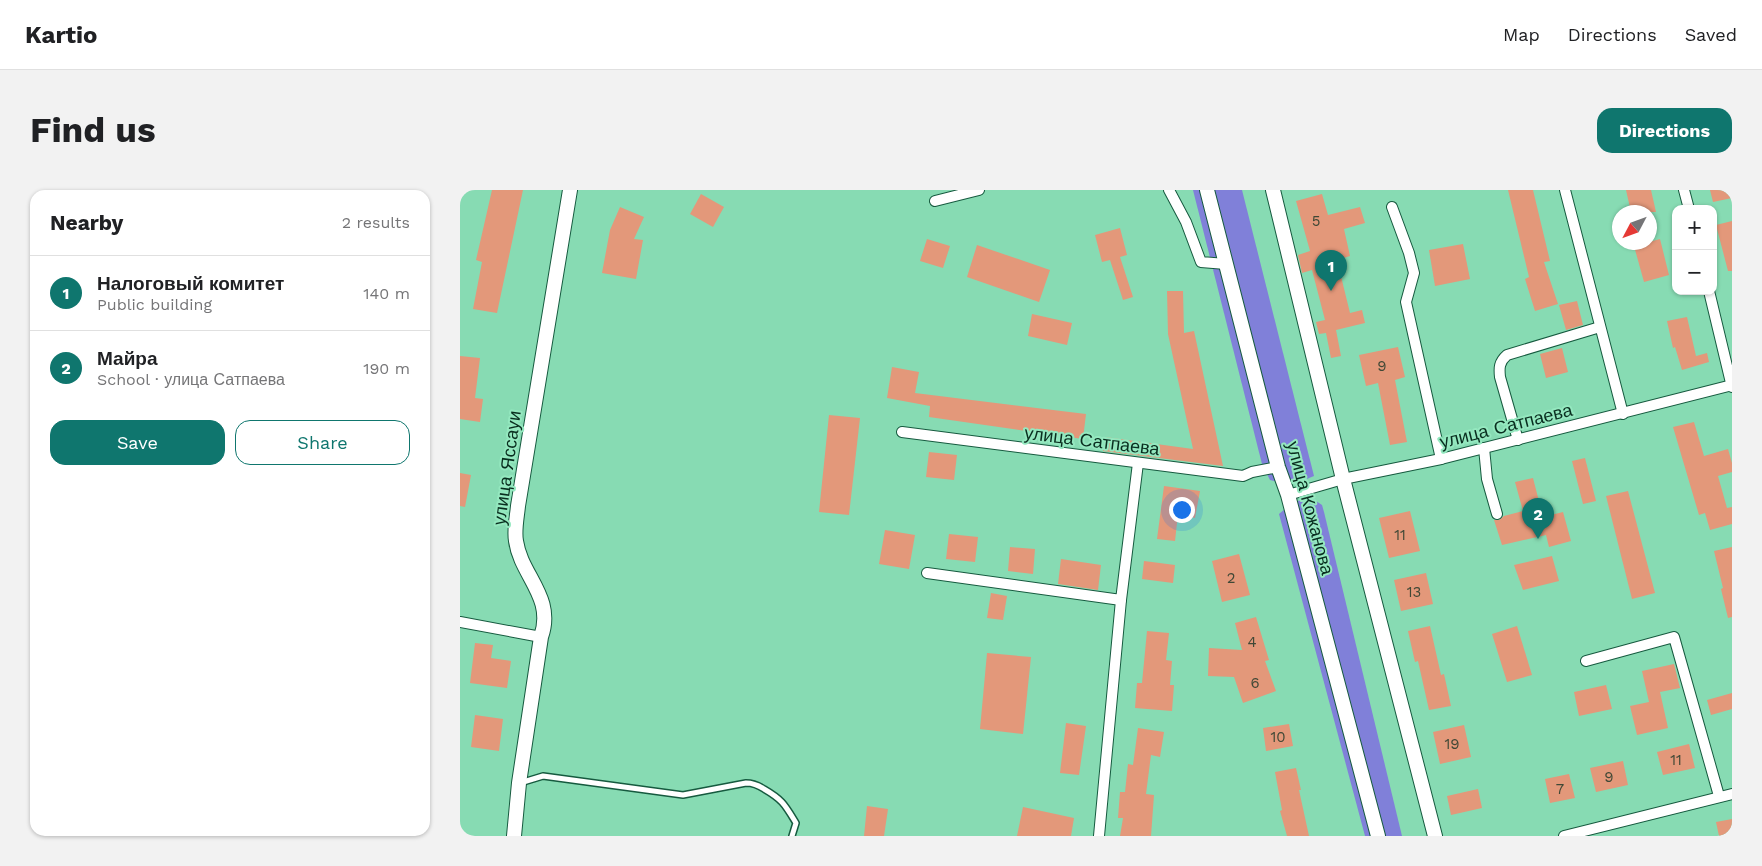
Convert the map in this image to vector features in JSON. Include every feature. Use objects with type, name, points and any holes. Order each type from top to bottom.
[{"type":"street","name":"улица Яссауи","points":[[514,836],[519,783],[541,638],[545,628],[542,601],[536,585],[526,570],[516,541],[518,506],[570,190]]},
{"type":"street","points":[[935,201],[979,190]]},
{"type":"street","points":[[1169,190],[1186,222],[1201,262],[1226,264]]},
{"type":"street","name":"улица Кожанова","points":[[1207,190],[1278,467],[1288,495],[1378,836]]},
{"type":"street","points":[[1273,190],[1343,479],[1435,836]]},
{"type":"street","points":[[1565,190],[1623,414]]},
{"type":"street","points":[[1684,190],[1688,205]]},
{"type":"street","points":[[1392,207],[1409,253],[1414,273],[1406,302],[1441,459]]},
{"type":"street","points":[[1710,295],[1732,386]]},
{"type":"street","points":[[1518,440],[1498,367],[1503,359],[1506,356],[1600,327]]},
{"type":"street","name":"улица Сатпаева","points":[[1288,495],[1343,479],[1441,459],[1732,386]]},
{"type":"street","name":"улица Сатпаева","points":[[902,432],[1243,476],[1252,472],[1278,467]]},
{"type":"street","points":[[1484,448],[1487,480],[1498,514]]},
{"type":"street","points":[[1100,836],[1121,600],[1138,463]]},
{"type":"street","points":[[927,573],[1121,600]]},
{"type":"street","points":[[460,622],[541,638]]},
{"type":"street","points":[[1586,661],[1674,637],[1719,796]]},
{"type":"street","points":[[1564,836],[1732,794]]},
{"type":"lane","points":[[519,783],[542,776],[683,795],[754,783],[779,798],[785,804],[796,823],[792,836]]},
{"type":"shaded area","points":[[1193,190],[1242,190],[1314,476],[1298,482],[1288,483],[1270,480],[1262,464]]},
{"type":"shaded area","points":[[1310,497],[1322,505],[1324,512],[1402,836],[1365,836],[1279,514],[1292,503]]},
{"type":"building","points":[[492,190],[523,190],[497,313],[473,309],[482,262],[476,260]]},
{"type":"building","points":[[1508,190],[1533,190],[1550,261],[1544,262],[1558,304],[1535,311],[1525,279],[1529,277]]},
{"type":"building","points":[[1626,190],[1651,190],[1654,205],[1629,205]]},
{"type":"building","points":[[1710,190],[1732,190],[1732,198],[1713,202]]},
{"type":"building","points":[[701,194],[724,207],[713,227],[690,214]]},
{"type":"building","points":[[1322,194],[1328,215],[1360,207],[1365,223],[1344,229],[1350,256],[1337,260],[1350,313],[1362,310],[1365,323],[1336,330],[1341,356],[1331,358],[1326,333],[1319,334],[1316,322],[1325,320],[1312,270],[1302,273],[1298,255],[1310,251],[1296,201]]},
{"type":"building","points":[[620,207],[644,217],[634,239],[643,240],[636,279],[602,273],[610,230]]},
{"type":"building","points":[[1732,221],[1732,271],[1728,271],[1717,225]]},
{"type":"building","points":[[1120,228],[1127,255],[1120,257],[1133,297],[1123,300],[1110,260],[1102,262],[1095,235]]},
{"type":"building","points":[[927,239],[950,246],[943,268],[920,261]]},
{"type":"building","points":[[1660,239],[1669,275],[1644,282],[1635,250],[1657,250],[1657,240]]},
{"type":"building","points":[[1463,244],[1470,279],[1435,286],[1429,250]]},
{"type":"building","points":[[977,245],[1050,270],[1039,302],[967,277]]},
{"type":"building","points":[[1167,291],[1183,291],[1184,333],[1194,331],[1223,466],[1103,451],[1105,437],[1193,449],[1168,334]]},
{"type":"building","points":[[1577,301],[1583,325],[1566,330],[1559,305]]},
{"type":"building","points":[[1032,314],[1072,323],[1067,345],[1028,336]]},
{"type":"building","points":[[1687,317],[1696,356],[1707,353],[1709,362],[1682,370],[1675,347],[1673,348],[1667,321]]},
{"type":"building","points":[[1398,347],[1405,377],[1395,380],[1407,442],[1390,445],[1378,383],[1366,386],[1359,355]]},
{"type":"building","points":[[1562,348],[1568,372],[1546,378],[1540,354]]},
{"type":"building","points":[[460,356],[480,358],[475,398],[483,399],[480,422],[460,419]]},
{"type":"building","points":[[892,367],[919,372],[915,393],[1086,414],[1083,439],[929,417],[930,406],[887,398]]},
{"type":"building","points":[[829,415],[860,418],[849,515],[819,512]]},
{"type":"building","points":[[1694,422],[1704,456],[1728,449],[1732,463],[1732,472],[1718,476],[1727,508],[1732,507],[1732,524],[1710,530],[1705,513],[1699,515],[1673,427]]},
{"type":"building","points":[[929,452],[957,455],[954,480],[926,477]]},
{"type":"building","points":[[1585,458],[1596,501],[1583,504],[1572,461]]},
{"type":"building","points":[[460,473],[471,475],[465,507],[460,506]]},
{"type":"building","points":[[1533,478],[1543,517],[1563,512],[1571,541],[1549,547],[1546,535],[1502,545],[1494,520],[1523,511],[1515,482]]},
{"type":"building","points":[[1164,486],[1200,491],[1195,518],[1178,514],[1175,541],[1157,539]]},
{"type":"building","points":[[1628,491],[1655,593],[1632,599],[1606,496]]},
{"type":"building","points":[[1410,511],[1420,551],[1389,558],[1379,518]]},
{"type":"building","points":[[885,530],[915,535],[909,569],[879,564]]},
{"type":"building","points":[[949,534],[978,537],[975,562],[946,559]]},
{"type":"building","points":[[1010,547],[1035,549],[1033,574],[1008,571]]},
{"type":"building","points":[[1732,547],[1732,617],[1728,618],[1714,551]]},
{"type":"building","points":[[1239,554],[1250,595],[1222,602],[1212,561]]},
{"type":"building","points":[[1552,556],[1559,581],[1523,590],[1514,565]]},
{"type":"building","points":[[1061,559],[1101,565],[1098,590],[1058,584]]},
{"type":"building","points":[[1144,561],[1175,565],[1173,583],[1142,579]]},
{"type":"building","points":[[1426,573],[1433,604],[1401,611],[1394,580]]},
{"type":"building","points":[[991,593],[1007,596],[1003,620],[987,618]]},
{"type":"building","points":[[1256,617],[1269,660],[1265,661],[1276,691],[1243,703],[1234,677],[1208,676],[1209,648],[1242,650],[1235,623]]},
{"type":"building","points":[[1430,626],[1441,675],[1444,674],[1451,706],[1429,710],[1418,661],[1415,662],[1408,631]]},
{"type":"building","points":[[1517,626],[1532,675],[1507,682],[1492,634]]},
{"type":"building","points":[[1147,631],[1169,633],[1166,660],[1172,661],[1170,685],[1174,685],[1172,711],[1135,708],[1137,683],[1142,683]]},
{"type":"building","points":[[475,643],[493,645],[491,658],[511,661],[507,688],[470,683]]},
{"type":"building","points":[[987,653],[1031,657],[1023,734],[980,729]]},
{"type":"building","points":[[1674,664],[1680,688],[1660,692],[1668,728],[1637,735],[1630,706],[1649,702],[1642,671]]},
{"type":"building","points":[[1606,685],[1612,709],[1579,716],[1574,692]]},
{"type":"building","points":[[1732,693],[1732,709],[1711,715],[1707,700]]},
{"type":"building","points":[[475,715],[503,719],[499,751],[471,747]]},
{"type":"building","points":[[1066,723],[1086,726],[1079,775],[1060,773]]},
{"type":"building","points":[[1289,724],[1293,746],[1266,751],[1263,728]]},
{"type":"building","points":[[1464,725],[1471,757],[1440,764],[1433,732]]},
{"type":"building","points":[[1138,728],[1164,732],[1160,757],[1151,755],[1146,794],[1154,795],[1151,836],[1120,836],[1123,818],[1118,818],[1120,792],[1125,792],[1128,764],[1133,765]]},
{"type":"building","points":[[1689,744],[1695,768],[1663,775],[1657,752]]},
{"type":"building","points":[[1623,761],[1628,785],[1596,792],[1590,768]]},
{"type":"building","points":[[1296,768],[1309,836],[1287,836],[1280,811],[1282,810],[1275,772]]},
{"type":"building","points":[[1569,774],[1575,798],[1550,803],[1545,779]]},
{"type":"building","points":[[1478,789],[1482,808],[1451,815],[1447,796]]},
{"type":"building","points":[[867,806],[888,809],[884,836],[864,836]]},
{"type":"building","points":[[1023,807],[1074,818],[1071,836],[1017,836]]},
{"type":"building","points":[[1732,819],[1732,836],[1719,836],[1716,822]]},
{"type":"place","name":"Налоговый комитет","points":[[1331,291]]},
{"type":"place","name":"Майра","points":[[1538,539]]}]
